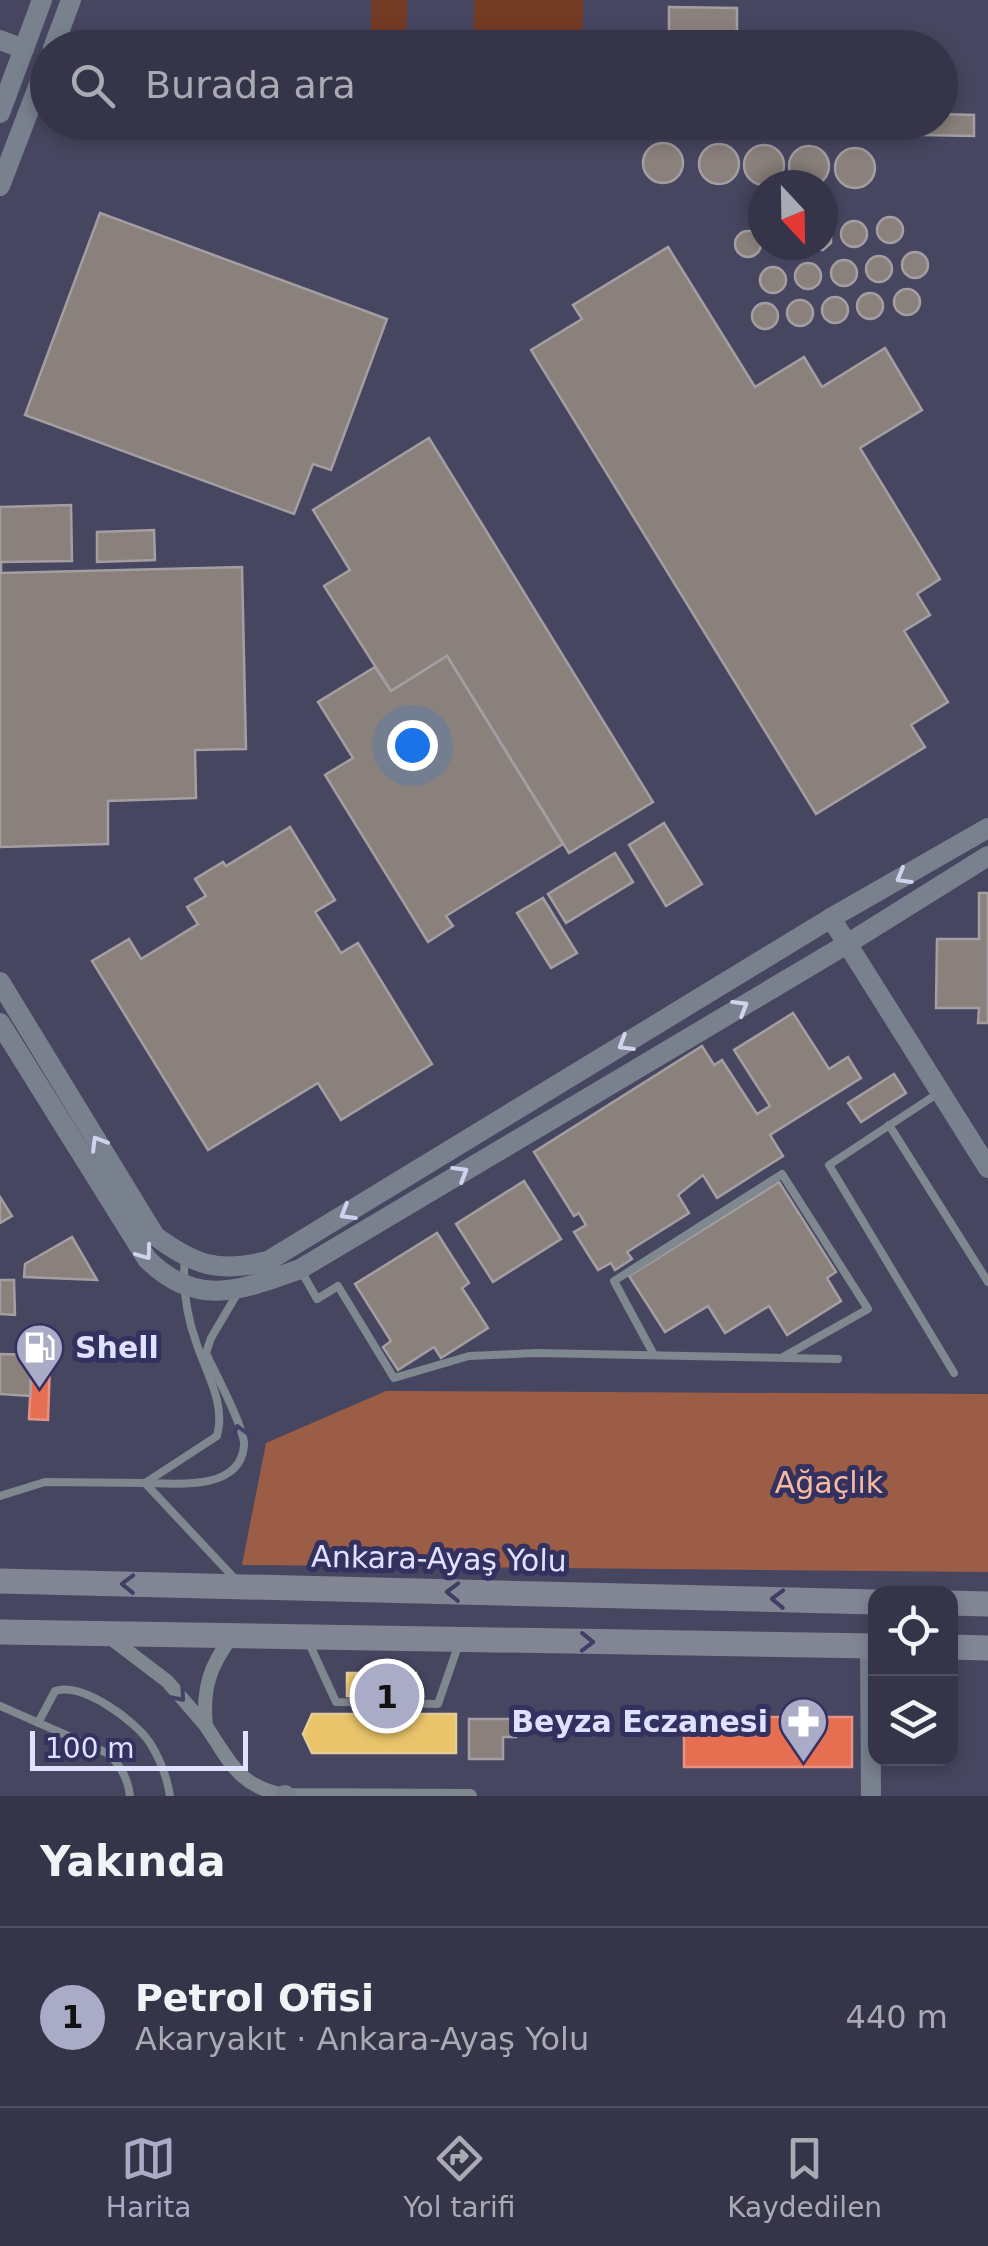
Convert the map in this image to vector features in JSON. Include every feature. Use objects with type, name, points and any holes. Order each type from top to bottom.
[{"type":"highway","name":"Ankara-Ayaş Yolu","points":[[0,1581],[868,1602]]},
{"type":"highway","points":[[958,1604],[988,1604]]},
{"type":"highway","points":[[0,1632],[868,1646]]},
{"type":"highway","points":[[958,1648],[988,1648]]},
{"type":"street","points":[[31,30],[42,0]]},
{"type":"street","points":[[59,30],[70,0]]},
{"type":"street","points":[[0,113],[4,88],[30,33]]},
{"type":"street","points":[[0,40],[24,49]]},
{"type":"street","points":[[0,186],[30,108]]},
{"type":"street","points":[[0,982],[155,1236],[185,1258],[215,1268],[252,1265],[268,1261],[831,918],[988,828]]},
{"type":"street","points":[[0,1023],[147,1259],[165,1277],[182,1283],[205,1291],[238,1291],[300,1269],[988,856]]},
{"type":"street","points":[[831,918],[988,1168]]},
{"type":"street","points":[[104,1634],[167,1681],[206,1726],[242,1778],[259,1789],[286,1796],[470,1796]]},
{"type":"street","points":[[206,1726],[204,1690],[208,1674],[232,1636]]},
{"type":"street","points":[[871,1796],[873,1676]]},
{"type":"lane","points":[[940,1092],[829,1165],[954,1373]]},
{"type":"lane","points":[[889,1125],[988,1282]]},
{"type":"lane","points":[[654,1355],[614,1281],[782,1174],[868,1309],[782,1358]]},
{"type":"lane","points":[[145,1483],[217,1436],[221,1421],[182,1283],[185,1258]]},
{"type":"lane","points":[[0,1496],[45,1482],[192,1484],[219,1478],[236,1466],[244,1446],[240,1429],[206,1353],[252,1265]]},
{"type":"lane","points":[[300,1269],[317,1299],[338,1286],[394,1378],[469,1356],[838,1359]]},
{"type":"lane","points":[[145,1483],[242,1586]]},
{"type":"lane","points":[[306,1637],[336,1702],[438,1704],[460,1640]]},
{"type":"lane","points":[[38,1722],[55,1691],[68,1687],[84,1693],[121,1715],[148,1740],[162,1767],[170,1796]]},
{"type":"lane","points":[[0,1706],[107,1754],[127,1779],[130,1796]]},
{"type":"shaded area","points":[[371,0],[407,0],[406,30],[371,30]]},
{"type":"shaded area","points":[[474,0],[583,0],[582,30],[473,30]]},
{"type":"green space","name":"Ağaçlık","points":[[386,1391],[988,1394],[988,1572],[242,1565],[266,1443]]},
{"type":"building: Konut","points":[[347,1673],[416,1673],[415,1696],[347,1696]]},
{"type":"building: Konut","points":[[312,1714],[456,1714],[456,1753],[312,1753],[303,1734]]},
{"type":"building: Ticaret","points":[[32,1362],[50,1362],[48,1420],[29,1419]]},
{"type":"building: Ticaret","points":[[684,1717],[852,1717],[852,1767],[684,1767]]},
{"type":"building: Sanayi","points":[[669,7],[737,8],[737,30],[669,30]]},
{"type":"building: Sanayi","points":[[958,115],[974,115],[974,136],[958,136]]},
{"type":"building: Sanayi","points":[[663,143],[677,149],[683,163],[677,177],[663,183],[649,177],[643,163],[649,149]]},
{"type":"building: Sanayi","points":[[719,144],[733,150],[739,164],[733,178],[719,184],[705,178],[699,164],[705,150]]},
{"type":"building: Sanayi","points":[[756,147],[772,147],[782,157],[783,170],[748,170],[748,176],[746,173],[746,157]]},
{"type":"building: Sanayi","points":[[801,148],[817,148],[827,158],[828,170],[790,170],[791,158]]},
{"type":"building: Sanayi","points":[[847,150],[863,150],[873,160],[873,176],[863,186],[847,186],[838,178],[837,160]]},
{"type":"building: Sanayi","points":[[100,213],[387,319],[331,470],[313,464],[294,514],[25,415]]},
{"type":"building: Sanayi","points":[[890,217],[900,220],[900,240],[890,243],[880,240],[877,230],[880,220]]},
{"type":"building: Sanayi","points":[[854,221],[864,224],[864,244],[854,247],[844,244],[841,234],[844,224]]},
{"type":"building: Sanayi","points":[[748,231],[748,257],[738,254],[735,244],[738,234]]},
{"type":"building: Sanayi","points":[[668,247],[755,387],[804,357],[822,387],[885,348],[922,410],[860,448],[940,579],[917,594],[930,615],[904,631],[948,702],[911,725],[925,747],[816,814],[531,350],[582,319],[573,305]]},
{"type":"building: Sanayi","points":[[915,252],[925,255],[925,275],[915,278],[905,275],[902,265],[905,255]]},
{"type":"building: Sanayi","points":[[879,256],[889,259],[889,279],[879,282],[869,279],[866,269],[869,259]]},
{"type":"building: Sanayi","points":[[844,260],[854,263],[854,283],[844,286],[834,283],[831,273],[834,263]]},
{"type":"building: Sanayi","points":[[808,263],[818,266],[818,286],[808,289],[798,286],[795,276],[798,266]]},
{"type":"building: Sanayi","points":[[773,267],[783,270],[783,290],[773,293],[763,290],[760,280],[763,270]]},
{"type":"building: Sanayi","points":[[907,289],[917,292],[917,312],[907,315],[897,312],[894,302],[897,292]]},
{"type":"building: Sanayi","points":[[870,293],[880,296],[880,316],[870,319],[860,316],[857,306],[860,296]]},
{"type":"building: Sanayi","points":[[835,297],[845,300],[845,320],[835,323],[825,320],[822,310],[825,300]]},
{"type":"building: Sanayi","points":[[800,300],[810,303],[810,323],[800,326],[790,323],[787,313],[790,303]]},
{"type":"building: Sanayi","points":[[765,303],[775,306],[775,326],[765,329],[755,326],[752,316],[755,306]]},
{"type":"building: Sanayi","points":[[429,438],[653,802],[569,853],[447,656],[391,691],[324,586],[350,570],[313,510]]},
{"type":"building: Sanayi","points":[[71,505],[72,561],[1,562],[1,573],[242,567],[246,749],[195,750],[196,798],[108,801],[108,844],[0,847],[0,507]]},
{"type":"building: Sanayi","points":[[154,530],[155,560],[97,562],[97,532]]},
{"type":"building: Sanayi","points":[[447,656],[563,844],[446,916],[453,926],[428,942],[325,775],[353,758],[318,702],[375,667],[391,691]]},
{"type":"building: Sanayi","points":[[664,823],[702,884],[666,906],[629,845]]},
{"type":"building: Sanayi","points":[[290,827],[335,900],[315,912],[341,953],[358,943],[432,1064],[341,1120],[318,1083],[208,1150],[92,961],[129,939],[141,959],[198,924],[187,907],[206,896],[195,879],[223,862],[226,866]]},
{"type":"building: Sanayi","points":[[615,853],[633,882],[566,923],[548,894]]},
{"type":"building: Sanayi","points":[[979,893],[988,893],[988,1023],[978,1023],[979,1008],[936,1008],[937,939],[979,939]]},
{"type":"building: Sanayi","points":[[543,898],[577,953],[551,968],[517,913]]},
{"type":"building: Sanayi","points":[[793,1013],[829,1069],[848,1057],[861,1078],[770,1135],[783,1156],[717,1198],[703,1175],[678,1195],[689,1213],[627,1252],[632,1259],[615,1270],[611,1263],[598,1270],[574,1232],[586,1225],[579,1213],[574,1216],[534,1152],[702,1046],[714,1065],[722,1060],[757,1114],[770,1106],[734,1050]]},
{"type":"building: Sanayi","points":[[894,1074],[906,1093],[861,1122],[848,1103]]},
{"type":"building: Sanayi","points":[[524,1181],[561,1239],[493,1282],[456,1224]]},
{"type":"building: Sanayi","points":[[779,1182],[836,1272],[827,1278],[841,1301],[787,1335],[769,1306],[725,1333],[708,1306],[665,1332],[629,1276]]},
{"type":"building: Sanayi","points":[[0,1197],[12,1216],[0,1223]]},
{"type":"building: Sanayi","points":[[437,1233],[469,1283],[462,1288],[488,1328],[441,1358],[434,1347],[398,1370],[383,1347],[391,1341],[355,1284]]},
{"type":"building: Sanayi","points":[[72,1237],[97,1280],[24,1277],[25,1264]]},
{"type":"building: Sanayi","points":[[0,1280],[14,1280],[15,1315],[0,1314]]},
{"type":"building: Sanayi","points":[[0,1354],[32,1355],[30,1396],[0,1394]]},
{"type":"building: Sanayi","points":[[469,1719],[516,1719],[516,1737],[503,1737],[503,1759],[469,1759]]},
{"type":"place","name":"Shell","points":[[40,1390]]},
{"type":"place","name":"Petrol Ofisi","points":[[387,1696]]},
{"type":"place","name":"Beyza Eczanesi","points":[[803,1764]]}]
